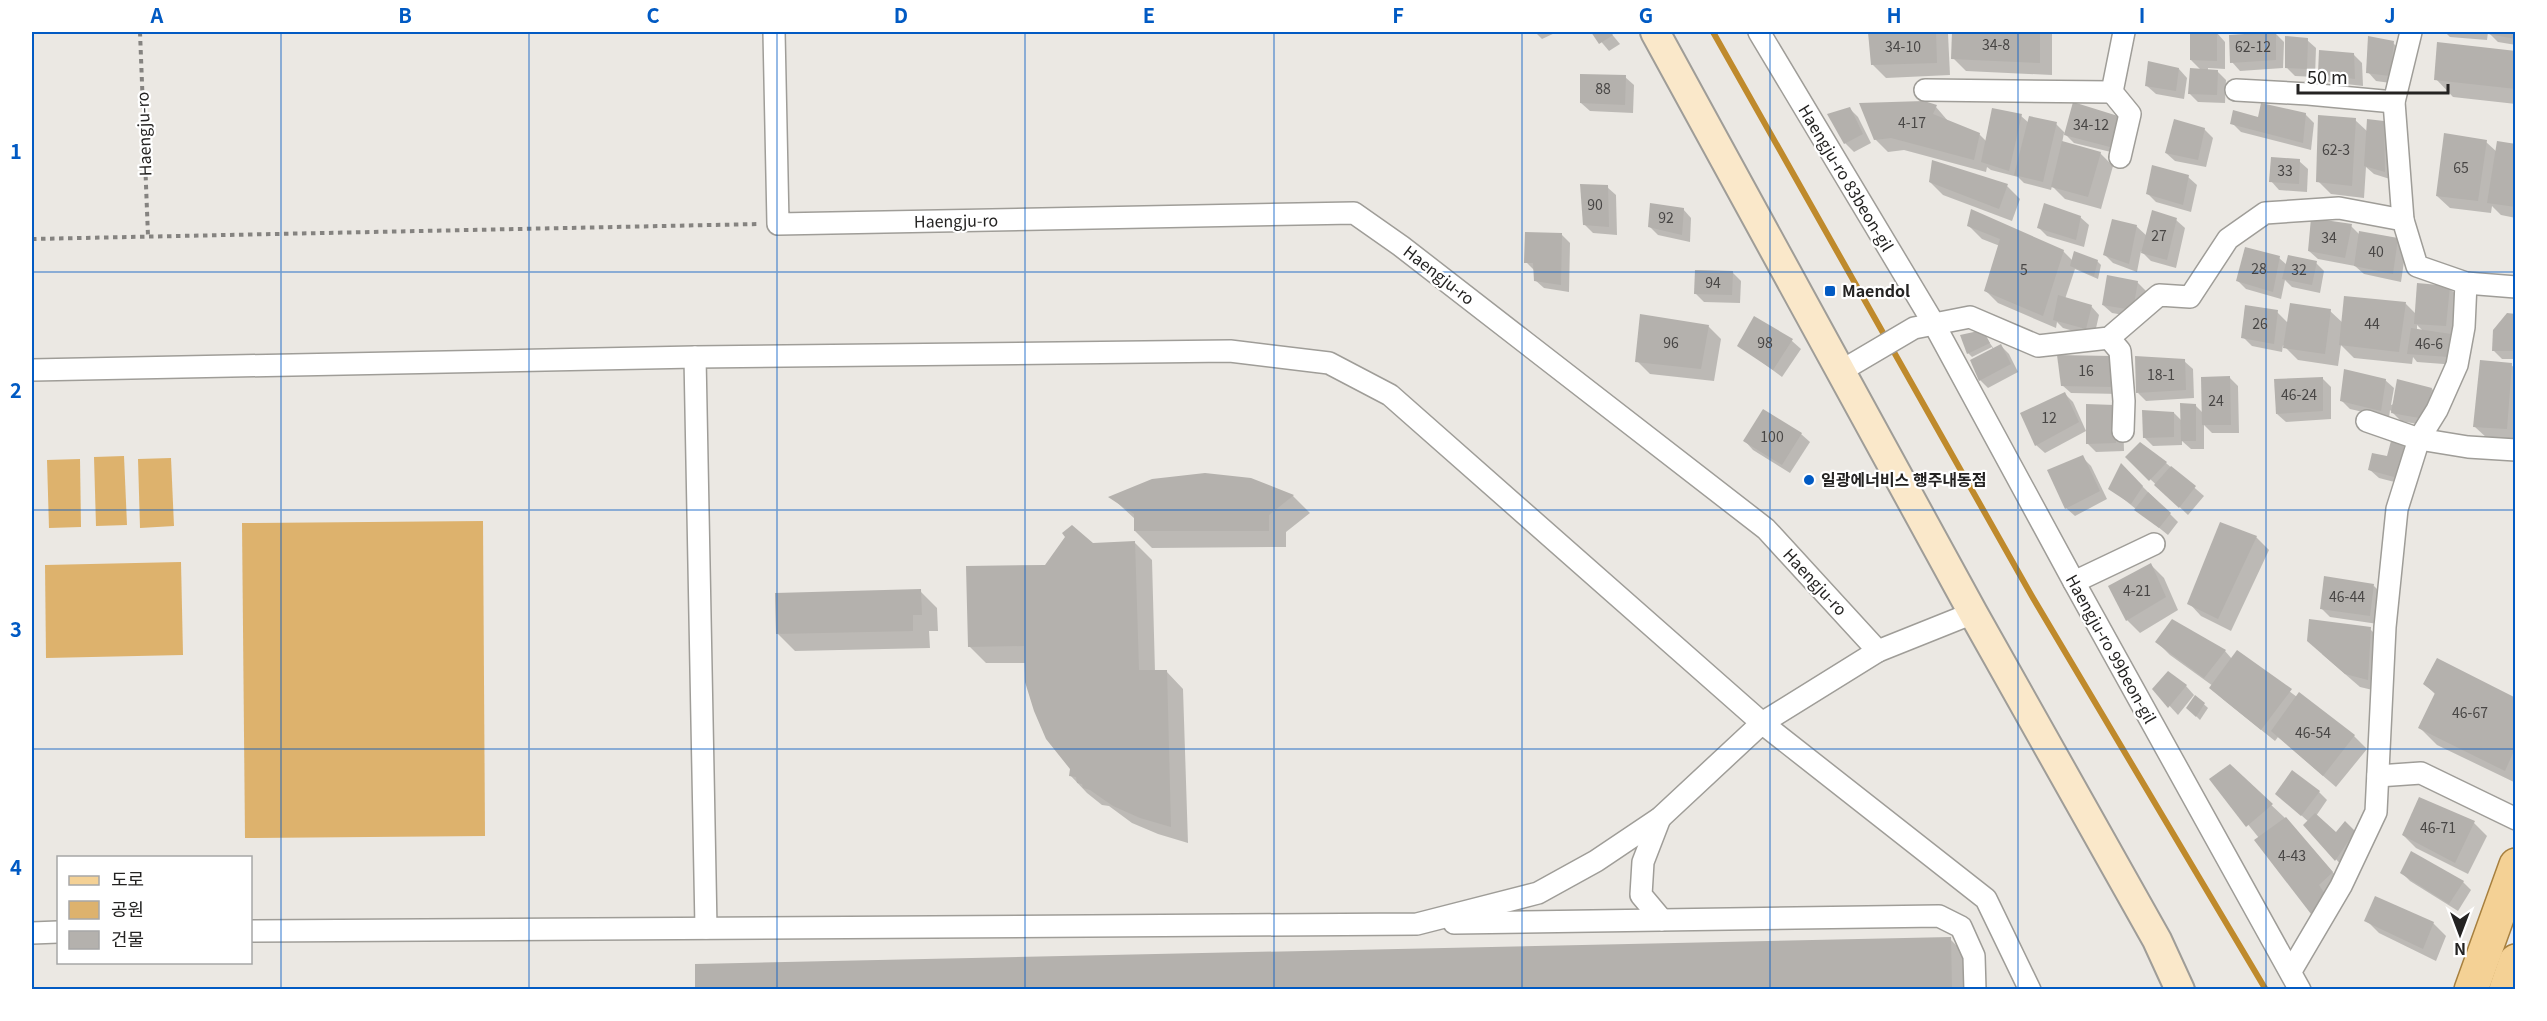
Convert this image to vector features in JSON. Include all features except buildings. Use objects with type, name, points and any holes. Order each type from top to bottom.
[{"type":"main road","points":[[1655,32],[1851,364],[1973,613],[2157,940],[2180,990]]},
{"type":"main road","points":[[2471,990],[2516,865]]},
{"type":"main road","points":[[2506,990],[2516,961]]},
{"type":"street","points":[[774,32],[778,224]]},
{"type":"street","name":"Haengju-ro 83beon-gil","points":[[1759,32],[1924,326]]},
{"type":"street","points":[[2112,92],[2124,32]]},
{"type":"street","points":[[2411,32],[2394,102],[2403,220],[2417,266],[2466,283],[2516,287]]},
{"type":"street","points":[[1925,90],[2112,92]]},
{"type":"street","points":[[2236,90],[2394,102]]},
{"type":"street","points":[[2112,92],[2130,114],[2120,157]]},
{"type":"street","points":[[1851,364],[1924,326],[1970,317],[2038,346],[2109,338],[2159,295],[2190,297],[2228,239],[2265,213],[2339,208],[2403,220]]},
{"type":"street","name":"Haengju-ro","points":[[778,224],[1354,213],[1401,246],[1766,529],[1878,651]]},
{"type":"street","points":[[2291,971],[2342,886],[2376,812],[2385,627],[2397,509],[2419,439],[2437,410],[2457,365],[2464,327],[2466,283]]},
{"type":"street","name":"Haengju-ro 99beon-gil","points":[[1924,326],[2074,582],[2301,990]]},
{"type":"street","points":[[2109,338],[2120,351],[2124,400],[2123,431]]},
{"type":"street","points":[[32,370],[695,357],[1230,351],[1329,363],[1390,395],[1762,723],[1986,898],[2030,990]]},
{"type":"street","points":[[695,357],[706,928]]},
{"type":"street","points":[[2367,422],[2419,439],[2468,447],[2516,450]]},
{"type":"street","points":[[2074,582],[2154,544]]},
{"type":"street","points":[[1417,924],[1538,893],[1596,861],[1660,818],[1762,723],[1878,651],[1973,613]]},
{"type":"street","points":[[2378,776],[2421,772],[2516,819]]},
{"type":"street","points":[[1660,818],[1643,862],[1641,895],[1662,920]]},
{"type":"street","points":[[252,931],[1417,924],[1939,915],[1961,927],[1974,956],[1975,990]]},
{"type":"street","points":[[32,933],[57,932]]},
{"type":"path","name":"Haengju-ro","points":[[140,32],[148,236]]},
{"type":"path","points":[[32,238],[778,224]]},
{"type":"green space","points":[[124,456],[127,525],[96,526],[94,457]]},
{"type":"green space","points":[[171,458],[174,526],[140,528],[138,459]]},
{"type":"green space","points":[[80,459],[81,527],[49,528],[47,460]]},
{"type":"green space","points":[[483,521],[485,836],[245,838],[242,523]]},
{"type":"green space","points":[[181,562],[183,655],[46,658],[45,565]]},
{"type":"waterway","points":[[1713,32],[2033,598],[2266,990]]},
{"type":"place","name":"Maendol","points":[[1830,291]]},
{"type":"place","name":"일광에너비스 행주내동점","points":[[1809,480]]}]
